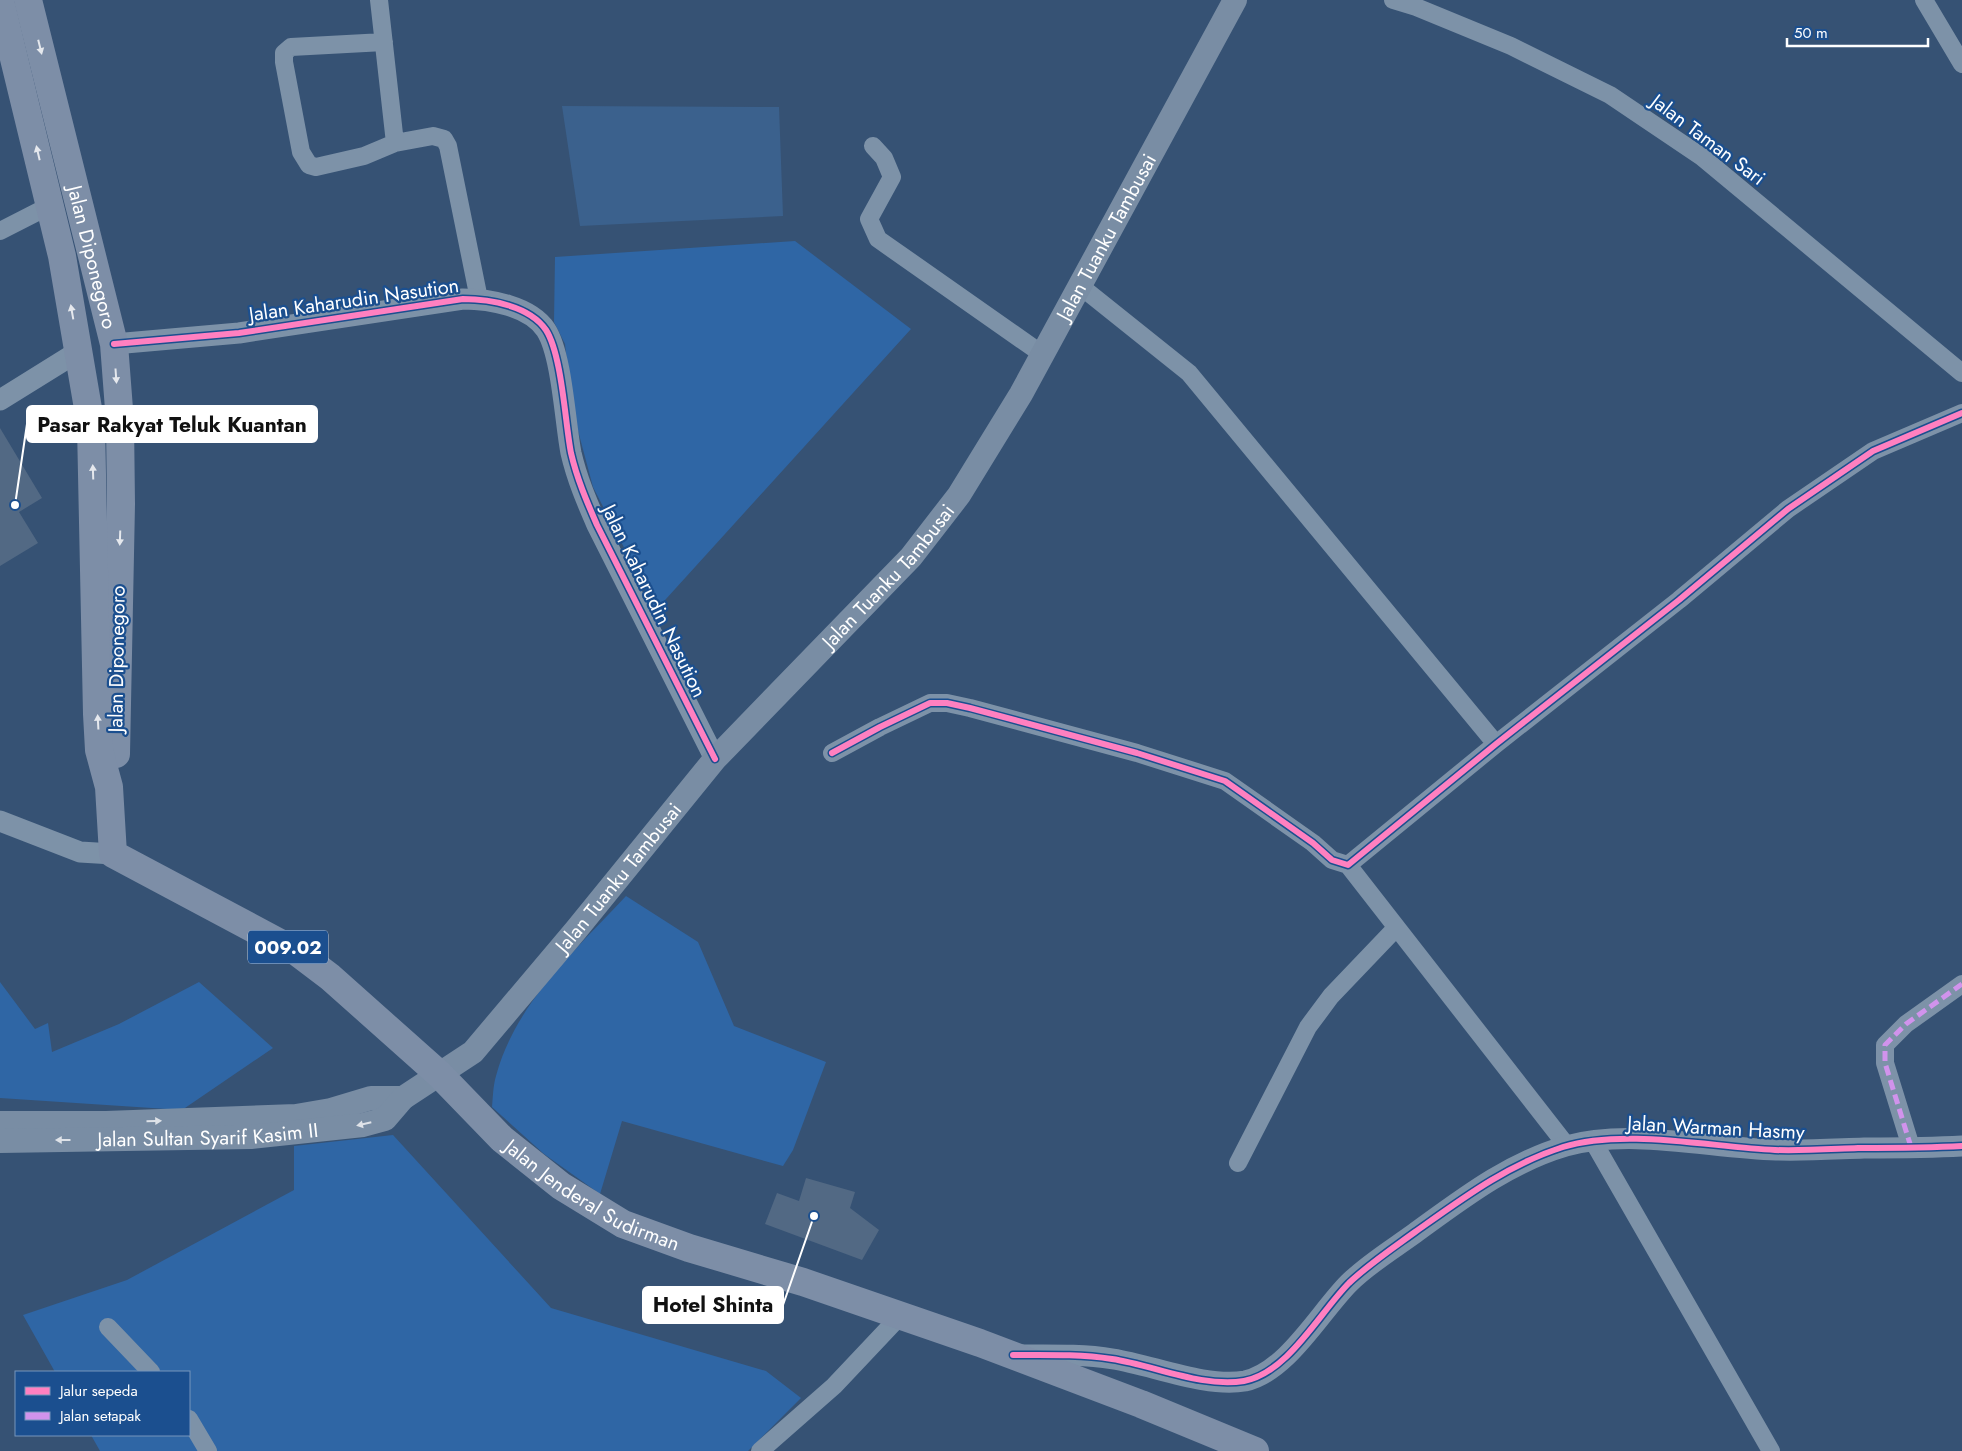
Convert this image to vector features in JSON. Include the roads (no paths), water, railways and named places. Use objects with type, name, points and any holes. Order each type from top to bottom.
[{"type":"main road","name":"Jalan Diponegoro","points":[[28,0],[114,344],[120,422],[120,504],[116,751],[109,787]]},
{"type":"main road","name":"Jalan Tuanku Tambusai","points":[[439,1074],[473,1052],[715,760],[911,557],[959,495],[1021,394],[1079,284],[1235,0]]},
{"type":"main road","name":"Jalan Diponegoro","points":[[0,1],[50,205],[79,352],[91,426],[94,505],[94,651],[99,750],[109,787],[113,854]]},
{"type":"main road","name":"Jalan Jenderal Sudirman","points":[[113,854],[297,952],[330,977],[439,1074],[502,1139],[561,1186],[623,1224],[689,1248],[803,1282],[1013,1355],[1255,1451]]},
{"type":"main road","name":"Jalan Sultan Syarif Kasim II","points":[[0,1141],[251,1137],[363,1125],[385,1119],[403,1098],[439,1074]]},
{"type":"main road","name":"Jalan Sultan Syarif Kasim II","points":[[0,1123],[106,1123],[296,1116],[331,1110],[371,1098],[403,1098]]},
{"type":"street","points":[[379,0],[395,143]]},
{"type":"street","name":"Jalan Taman Sari","points":[[1393,0],[1416,7],[1511,46],[1610,95],[1702,157],[1962,373]]},
{"type":"street","points":[[1924,0],[1962,64]]},
{"type":"street","points":[[384,42],[290,47],[284,53],[284,62],[301,152],[309,165],[316,167],[364,156],[395,143],[440,136],[448,146],[479,299]]},
{"type":"street","points":[[873,146],[884,158],[892,177],[869,219],[878,238],[1042,354]]},
{"type":"street","points":[[0,231],[50,205]]},
{"type":"street","points":[[1079,284],[1189,373],[1496,744]]},
{"type":"street","name":"Jalan Kaharudin Nasution","points":[[114,344],[239,333],[463,299],[479,299],[513,308],[532,317],[546,330],[555,350],[572,454],[580,486],[597,525],[715,760]]},
{"type":"street","points":[[0,400],[79,352]]},
{"type":"street","points":[[1348,865],[1496,744],[1680,600],[1788,509],[1874,451],[1962,413]]},
{"type":"street","points":[[832,753],[880,727],[930,704],[947,703],[1137,753],[1225,780],[1313,843],[1332,860],[1348,865],[1567,1146]]},
{"type":"street","name":"Jalan Jenderal Sudirman","points":[[0,821],[80,852],[113,854]]},
{"type":"street","points":[[1238,1163],[1308,1026],[1331,996],[1396,928]]},
{"type":"street","points":[[1911,1147],[1885,1063],[1885,1046],[1906,1024],[1962,984]]},
{"type":"street","name":"Jalan Warman Hasmy","points":[[1013,1355],[1060,1354],[1114,1359],[1175,1374],[1219,1381],[1245,1381],[1264,1373],[1279,1361],[1303,1338],[1350,1283],[1389,1251],[1481,1185],[1530,1158],[1567,1146],[1593,1141],[1631,1139],[1777,1150],[1962,1146]]},
{"type":"street","points":[[1593,1141],[1771,1451]]},
{"type":"street","points":[[760,1451],[834,1386],[901,1315]]},
{"type":"street","points":[[108,1327],[150,1371]]},
{"type":"street","points":[[190,1421],[208,1451]]},
{"type":"place","name":"Pasar Rakyat Teluk Kuantan","points":[[15,505]]},
{"type":"place","name":"Hotel Shinta","points":[[814,1216]]}]
